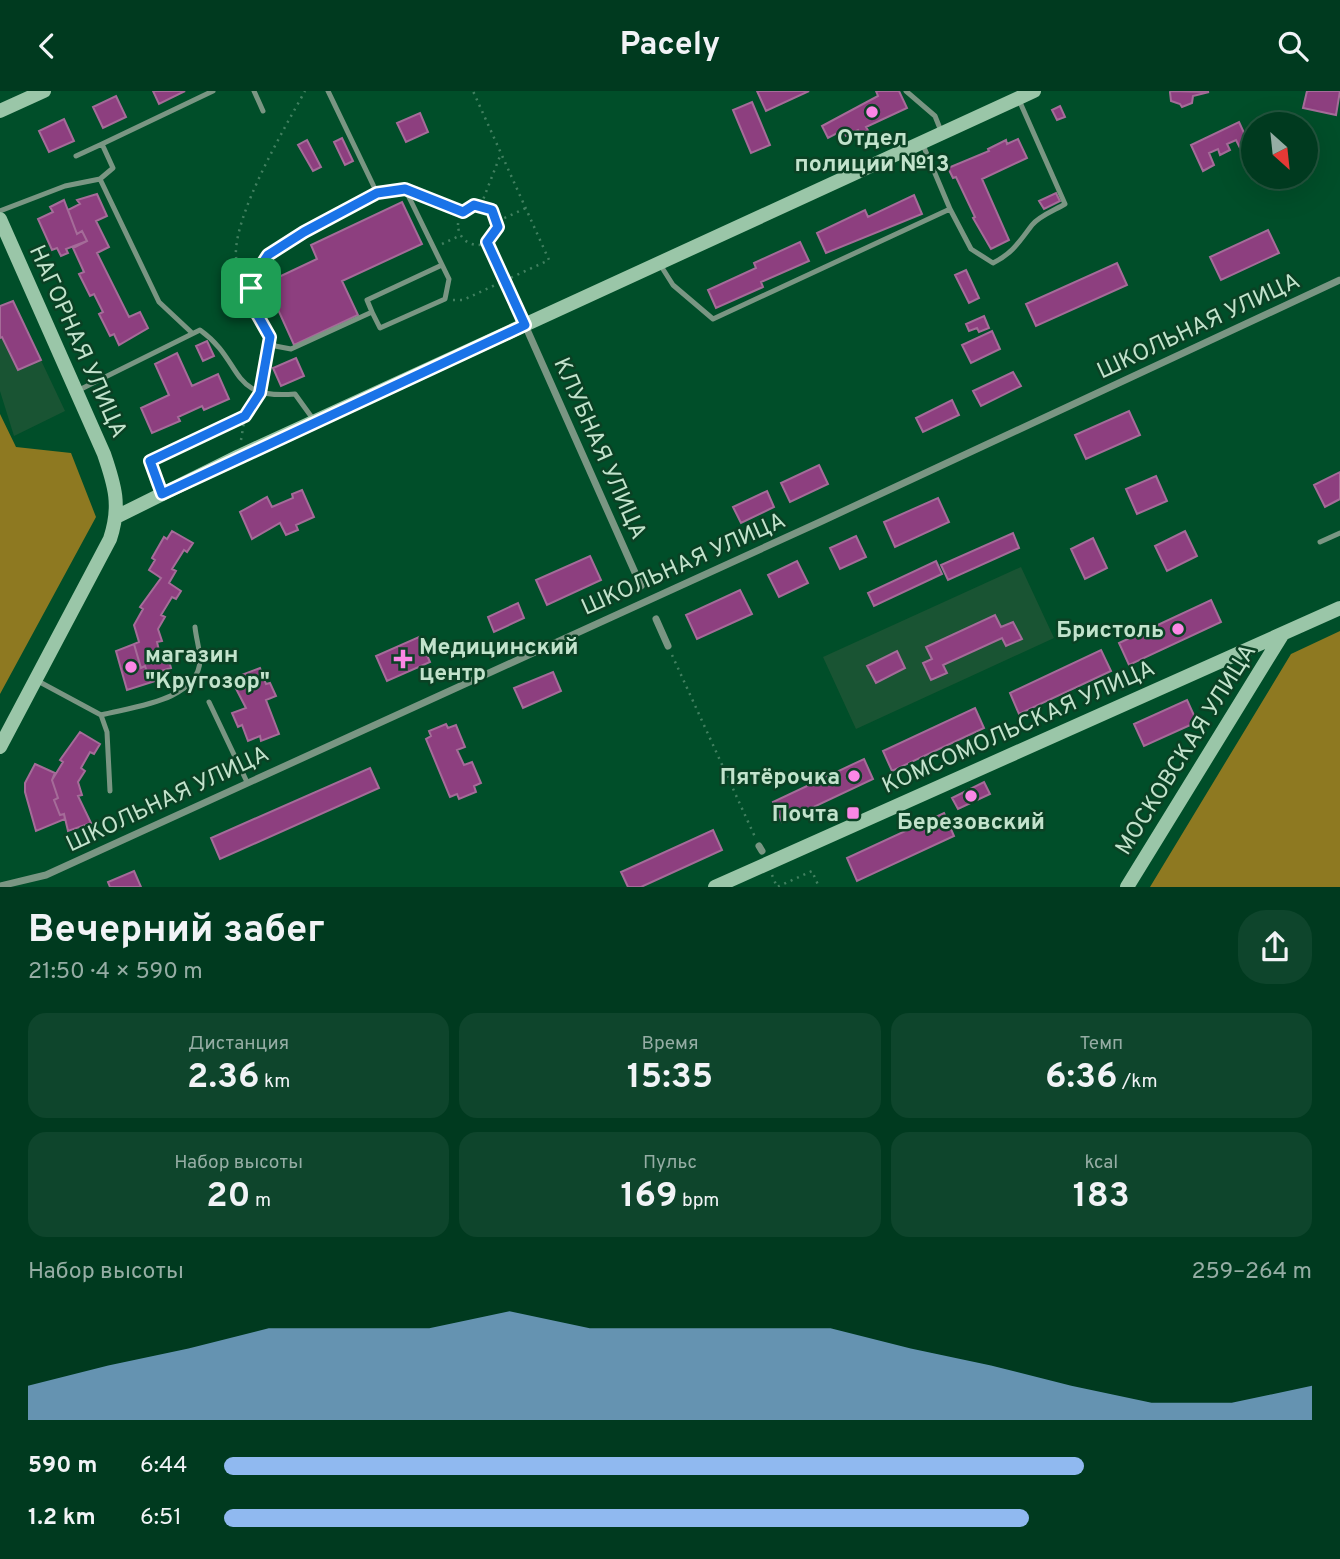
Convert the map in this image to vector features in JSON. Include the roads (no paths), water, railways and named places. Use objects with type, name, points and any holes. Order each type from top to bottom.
[{"type":"main road","points":[[0,111],[44,91]]},
{"type":"main road","points":[[0,747],[110,539],[118,516],[239,456],[943,134],[1017,95],[1034,91]]},
{"type":"main road","name":"НАГОРНАЯ УЛИЦА","points":[[0,219],[77,391],[112,478],[118,516]]},
{"type":"main road","name":"КОМСОМОЛЬСКАЯ УЛИЦА","points":[[715,887],[899,802],[1340,608]]},
{"type":"main road","name":"МОСКОВСКАЯ УЛИЦА","points":[[1127,887],[1282,635]]},
{"type":"street","name":"ШКОЛЬНАЯ УЛИЦА","points":[[0,885],[46,875],[820,522],[1340,280]]},
{"type":"street","name":"КЛУБНАЯ УЛИЦА","points":[[525,325],[641,586]]},
{"type":"street","points":[[656,619],[668,646]]},
{"type":"lane","points":[[76,156],[213,91]]},
{"type":"lane","points":[[254,91],[263,111]]},
{"type":"lane","points":[[328,91],[377,193]]},
{"type":"lane","points":[[906,91],[935,116],[943,134]]},
{"type":"lane","points":[[923,143],[950,209],[971,249],[993,263],[1009,255],[1022,242],[1033,223],[1065,204],[1017,95]]},
{"type":"lane","points":[[0,211],[65,186],[100,179],[113,169],[102,144]]},
{"type":"lane","points":[[100,179],[159,302],[191,333]]},
{"type":"lane","points":[[372,311],[292,349],[275,346],[257,314],[250,282],[268,255],[377,193],[405,189],[449,279],[445,299],[380,328],[367,300],[442,265]]},
{"type":"lane","points":[[659,263],[673,285],[713,319],[950,209]]},
{"type":"lane","points":[[77,391],[200,330],[216,341],[242,380],[260,393],[270,396],[296,394],[314,422]]},
{"type":"lane","points":[[1320,542],[1340,533]]},
{"type":"lane","points":[[101,715],[179,692],[195,679],[200,661],[195,627]]},
{"type":"lane","points":[[34,679],[101,715],[107,732],[110,791]]},
{"type":"lane","points":[[209,702],[247,782]]},
{"type":"place","name":"Отдел полиции №13","points":[[872,112]]},
{"type":"place","name":"Бристоль","points":[[1178,629]]},
{"type":"place","name":"Медицинский центр","points":[[403,659]]},
{"type":"place","name":"магазин \"Кругозор\"","points":[[131,667]]},
{"type":"place","name":"Пятёрочка","points":[[854,776]]},
{"type":"place","name":"Березовский","points":[[971,796]]},
{"type":"place","name":"Почта","points":[[853,813]]}]
